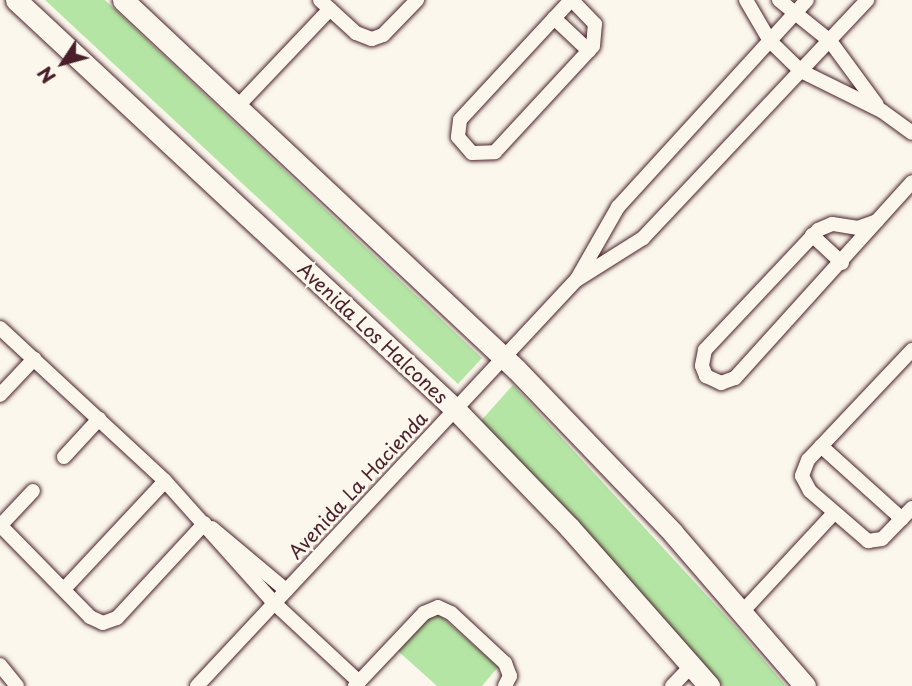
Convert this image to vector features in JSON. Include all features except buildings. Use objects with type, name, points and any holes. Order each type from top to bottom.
[{"type":"street","name":"Avenida Los Halcones","points":[[16,0],[455,410],[569,527],[709,686]]},
{"type":"street","points":[[123,0],[504,357],[743,611],[805,686]]},
{"type":"street","points":[[237,107],[325,4],[356,33],[372,38],[383,35],[416,0]]},
{"type":"street","points":[[571,0],[595,24],[596,41],[495,152],[480,156],[467,150],[458,136],[460,120],[571,0]]},
{"type":"street","points":[[779,0],[802,6],[883,111]]},
{"type":"street","name":"Avenida La Hacienda","points":[[577,279],[643,238],[867,0]]},
{"type":"street","points":[[747,1],[769,41],[801,71],[883,111],[912,133]]},
{"type":"street","name":"Avenida La Hacienda","points":[[197,686],[577,279],[618,207],[802,6]]},
{"type":"street","points":[[554,18],[589,51]]},
{"type":"street","points":[[877,221],[852,229],[827,225],[812,235],[705,350],[702,366],[708,378],[721,383],[735,378],[858,246],[912,182]]},
{"type":"street","points":[[852,229],[858,246]]},
{"type":"street","points":[[812,235],[842,263]]},
{"type":"street","points":[[0,328],[165,481],[205,523],[286,590]]},
{"type":"street","points":[[821,446],[907,513],[882,539],[868,541],[806,487],[802,476],[804,464],[912,349]]},
{"type":"street","points":[[0,395],[34,359]]},
{"type":"street","points":[[64,457],[99,419]]},
{"type":"street","points":[[65,588],[165,481]]},
{"type":"street","points":[[33,491],[0,526],[65,588],[94,620],[113,621],[205,523]]},
{"type":"street","points":[[743,611],[834,513]]},
{"type":"street","points":[[205,523],[223,551],[357,684],[424,613],[438,607],[451,613],[509,671],[505,686]]},
{"type":"street","points":[[0,665],[17,686]]},
{"type":"street","points":[[672,686],[692,665]]},
{"type":"green space","points":[[45,0],[105,0],[482,358],[458,384]]},
{"type":"green space","points":[[513,385],[735,626],[786,686],[723,686],[479,423]]},
{"type":"green space","points":[[434,610],[498,667],[482,686],[437,686],[398,651]]}]
